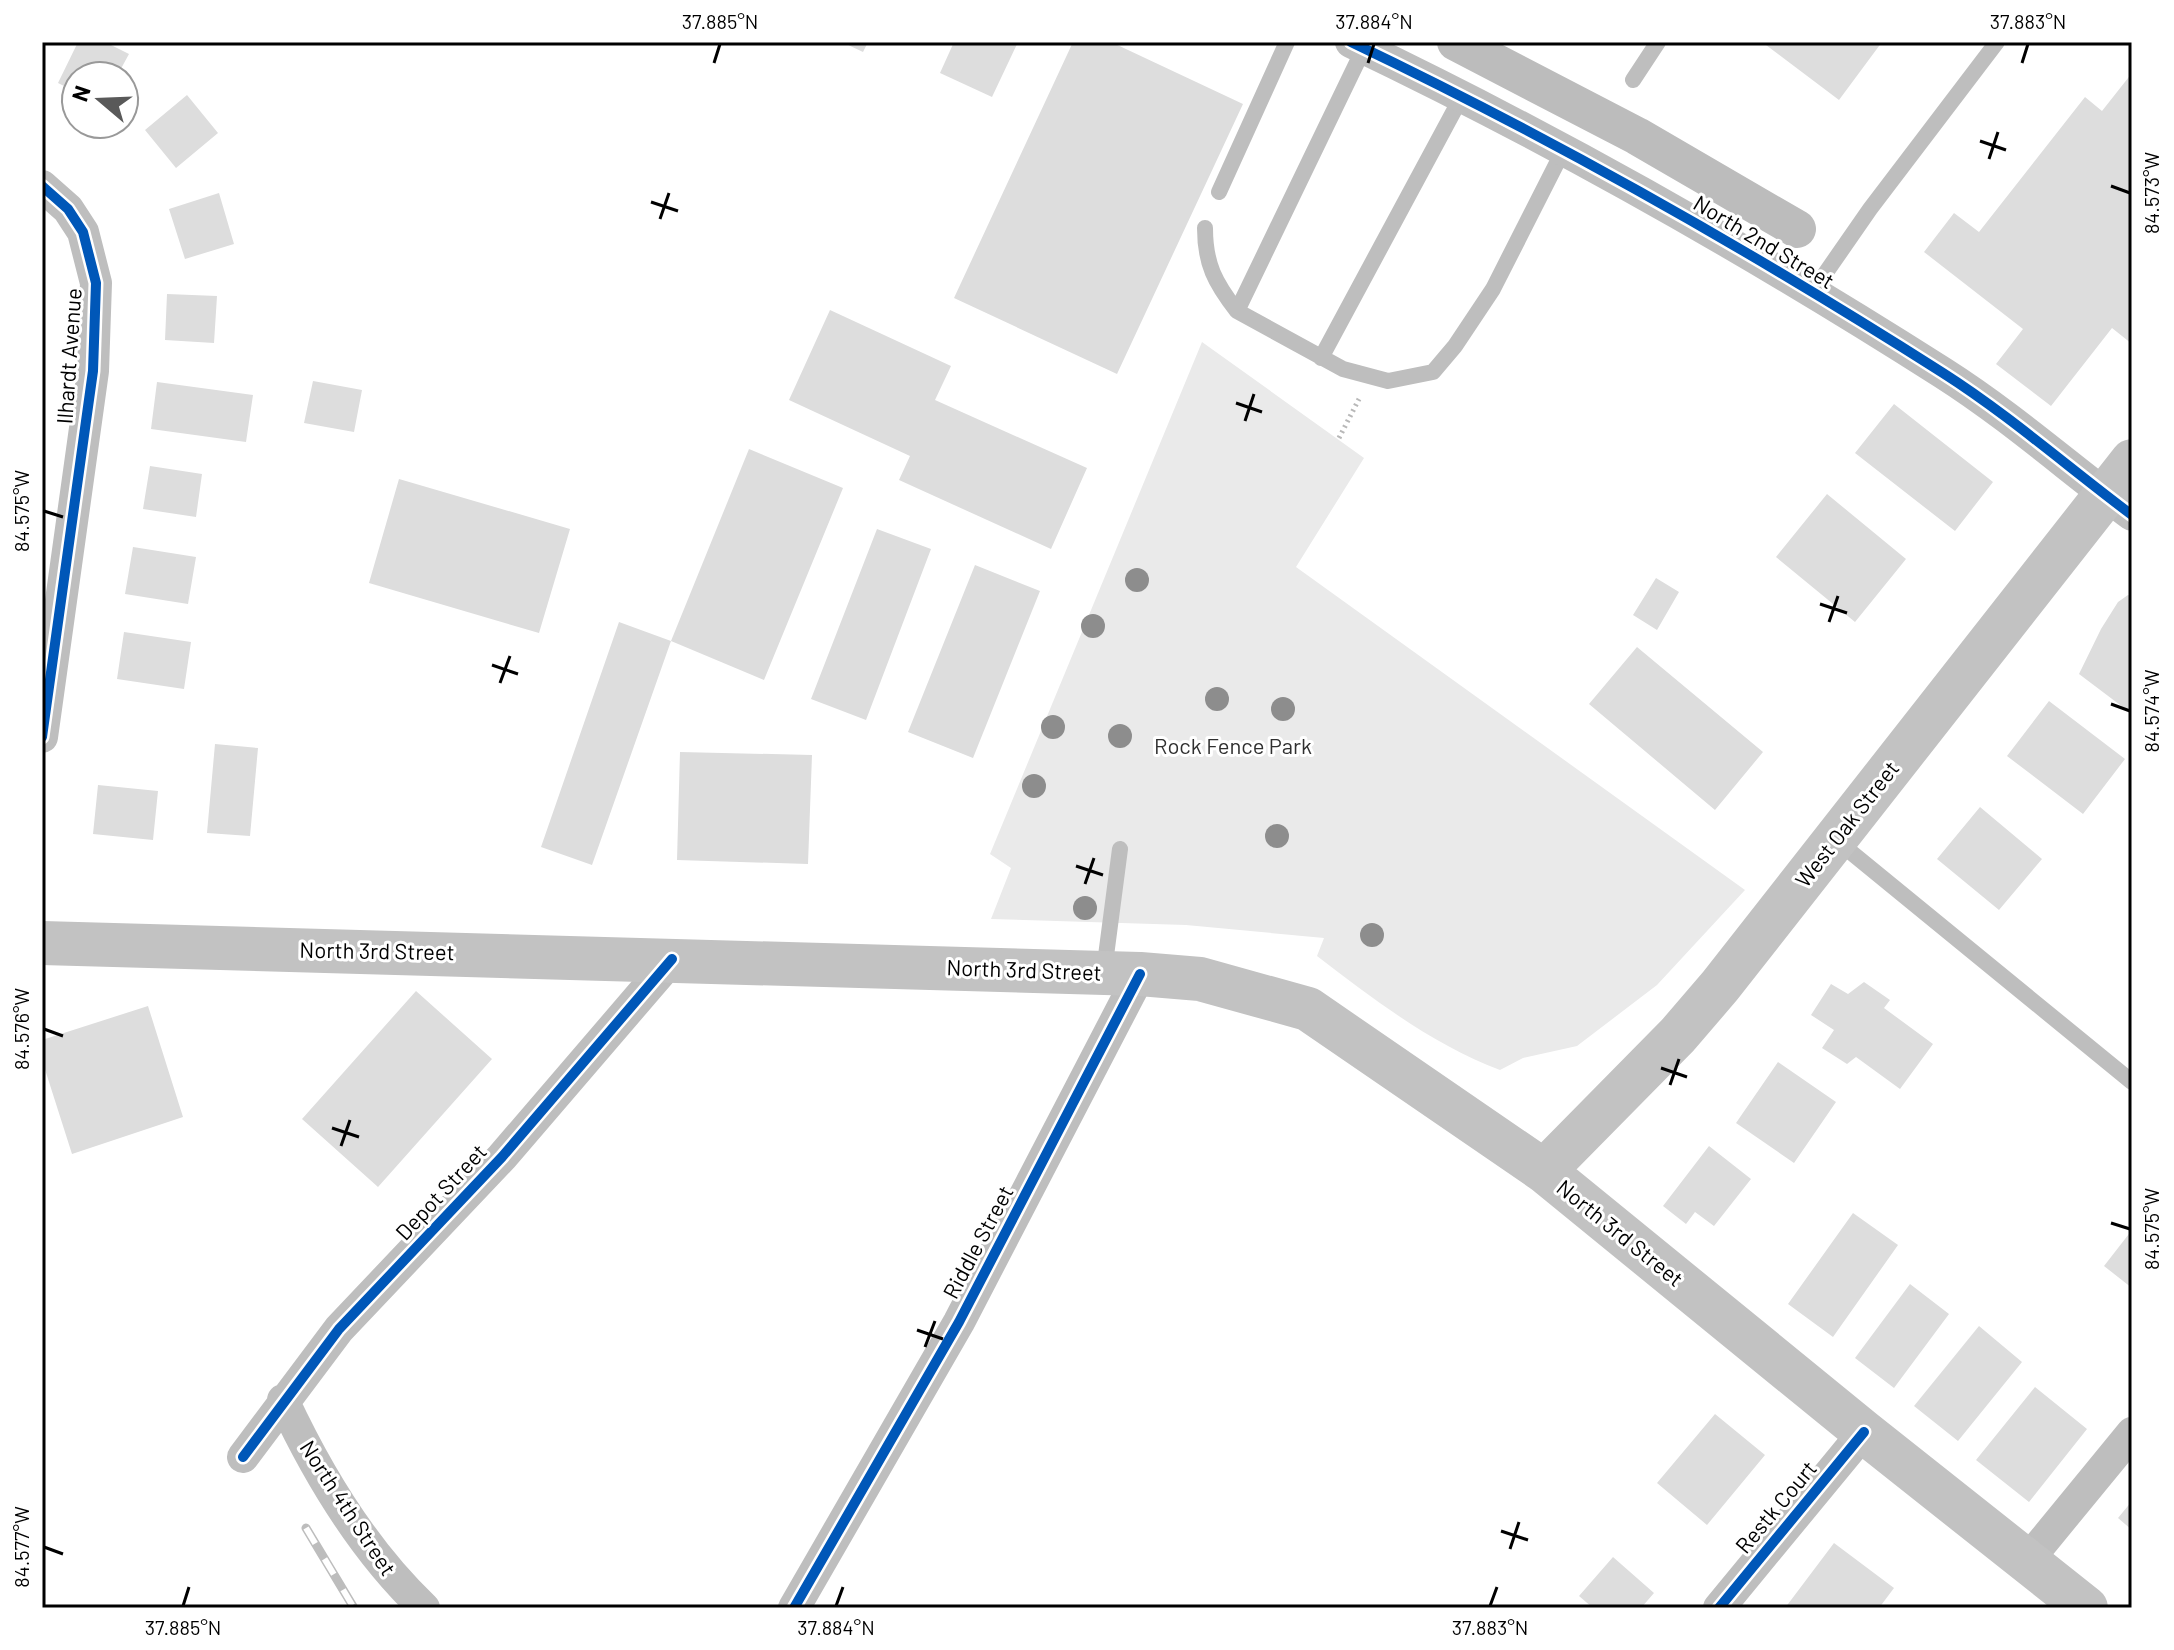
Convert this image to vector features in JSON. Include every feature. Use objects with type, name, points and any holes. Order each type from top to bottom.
[{"type":"main road","name":"West Oak Street","points":[[1544,1171],[1678,1035],[1835,839],[2119,505],[2132,461]]},
{"type":"main road","name":"North 3rd Street","points":[[42,943],[1122,973],[1200,979],[1308,1009],[1544,1171],[2086,1608]]},
{"type":"street","name":"North 2nd Street","points":[[1358,45],[1462,96],[1563,151],[1946,374],[2119,505]]},
{"type":"street","name":"Ilhardt Avenue","points":[[42,186],[68,209],[83,232],[96,283],[93,371],[42,737]]},
{"type":"street","name":"Depot Street","points":[[243,1457],[339,1329],[502,1157],[672,959]]},
{"type":"street","name":"Riddle Street","points":[[794,1608],[959,1322],[1122,973]]},
{"type":"street","name":"North 4th Street","points":[[283,1400],[335,1496],[397,1582],[424,1608]]},
{"type":"street","name":"Restk Court","points":[[1719,1608],[1864,1432]]},
{"type":"street","points":[[2027,1561],[2132,1433]]},
{"type":"lane","points":[[1219,192],[1287,42]]},
{"type":"lane","points":[[1633,80],[1658,42]]},
{"type":"lane","points":[[1811,294],[1870,209],[1997,42]]},
{"type":"lane","points":[[1237,311],[1358,45]]},
{"type":"lane","points":[[1321,358],[1462,96]]},
{"type":"lane","points":[[1205,228],[1205,256],[1214,282],[1237,311],[1343,369],[1388,381],[1433,372],[1455,346],[1493,289],[1563,151]]},
{"type":"lane","points":[[1835,839],[2132,1082]]},
{"type":"lane","points":[[1120,849],[1122,973]]},
{"type":"path","points":[[1339,438],[1369,376]]},
{"type":"green space","name":"Rock Fence Park","points":[[1202,342],[1364,458],[1296,567],[1745,890],[1657,985],[1577,1046],[1523,1058],[1500,1070],[1475,1060],[1404,1020],[1317,956],[1324,938],[1186,925],[991,919],[1011,868],[990,854]]},
{"type":"building","points":[[78,42],[105,42],[129,54],[126,60],[69,60]]},
{"type":"building","points":[[842,42],[868,42],[863,52]]},
{"type":"building","points":[[954,42],[1018,42],[992,97],[940,73]]},
{"type":"building","points":[[1073,42],[1111,42],[1243,104],[1117,374],[954,298]]},
{"type":"building","points":[[1762,42],[1882,42],[1839,100]]},
{"type":"building","points":[[2132,73],[2132,344],[2112,328],[2051,406],[1996,364],[2023,329],[1924,252],[1954,213],[1979,232],[2085,97],[2102,111]]},
{"type":"building","points":[[187,95],[218,133],[176,168],[145,130]]},
{"type":"building","points":[[219,193],[234,244],[185,259],[169,209]]},
{"type":"building","points":[[167,294],[217,296],[214,343],[165,340]]},
{"type":"building","points":[[830,310],[951,366],[935,400],[1087,468],[1051,549],[899,480],[910,456],[789,400]]},
{"type":"building","points":[[313,381],[362,390],[354,432],[304,423]]},
{"type":"building","points":[[157,382],[253,395],[246,442],[151,429]]},
{"type":"building","points":[[1894,404],[1993,482],[1955,531],[1855,453]]},
{"type":"building","points":[[749,449],[843,488],[764,680],[671,641]]},
{"type":"building","points":[[150,466],[202,474],[196,517],[143,509]]},
{"type":"building","points":[[399,479],[570,529],[539,633],[369,583]]},
{"type":"building","points":[[1827,494],[1906,559],[1855,622],[1776,557]]},
{"type":"building","points":[[877,529],[931,549],[866,720],[811,699]]},
{"type":"building","points":[[133,547],[196,557],[188,604],[125,594]]},
{"type":"building","points":[[975,565],[1040,591],[973,758],[908,732]]},
{"type":"building","points":[[1656,578],[1679,592],[1657,630],[1633,615]]},
{"type":"building","points":[[2128,595],[2132,596],[2132,714],[2079,674],[2101,629],[2118,602]]},
{"type":"building","points":[[619,622],[671,641],[592,865],[541,847]]},
{"type":"building","points":[[124,632],[191,642],[184,689],[117,679]]},
{"type":"building","points":[[1637,647],[1763,752],[1715,810],[1589,704]]},
{"type":"building","points":[[2049,701],[2125,759],[2083,814],[2007,756]]},
{"type":"building","points":[[215,744],[258,748],[250,836],[207,833]]},
{"type":"building","points":[[680,752],[812,755],[808,864],[677,860]]},
{"type":"building","points":[[98,785],[158,791],[153,840],[93,834]]},
{"type":"building","points":[[1980,807],[2042,859],[1999,910],[1937,859]]},
{"type":"building","points":[[1864,982],[1890,1000],[1884,1008],[1933,1044],[1900,1089],[1856,1057],[1847,1064],[1822,1048],[1834,1030],[1811,1015],[1831,984],[1848,994]]},
{"type":"building","points":[[416,991],[492,1059],[378,1187],[302,1119]]},
{"type":"building","points":[[148,1006],[183,1117],[72,1154],[42,1060],[42,1040]]},
{"type":"building","points":[[1778,1062],[1836,1102],[1794,1163],[1736,1123]]},
{"type":"building","points":[[1709,1146],[1751,1179],[1714,1226],[1695,1212],[1686,1224],[1663,1206]]},
{"type":"building","points":[[1853,1213],[1898,1245],[1833,1337],[1788,1304]]},
{"type":"building","points":[[2132,1230],[2132,1288],[2104,1266]]},
{"type":"building","points":[[1910,1284],[1949,1314],[1894,1388],[1855,1358]]},
{"type":"building","points":[[1979,1326],[2022,1362],[1958,1441],[1914,1406]]},
{"type":"building","points":[[2035,1387],[2087,1429],[2029,1502],[1976,1460]]},
{"type":"building","points":[[1715,1414],[1765,1455],[1707,1525],[1657,1483]]},
{"type":"building","points":[[2132,1501],[2132,1530],[2118,1518]]},
{"type":"building","points":[[1834,1543],[1894,1588],[1879,1608],[1785,1608]]},
{"type":"building","points":[[1613,1557],[1654,1593],[1641,1608],[1593,1608],[1579,1596]]},
{"type":"waterway","points":[[1456,42],[1637,136],[1797,229]]},
{"type":"railway","points":[[306,1528],[354,1608]]},
{"type":"cycle path","points":[[1351,42],[1577,157],[1799,284],[1967,389],[2132,515]]},
{"type":"cycle path","points":[[42,186],[68,209],[83,232],[96,283],[93,371],[42,737]]},
{"type":"cycle path","points":[[243,1457],[339,1329],[502,1157],[672,959]]},
{"type":"cycle path","points":[[794,1608],[959,1322],[1140,974]]},
{"type":"cycle path","points":[[1719,1608],[1864,1432]]}]
